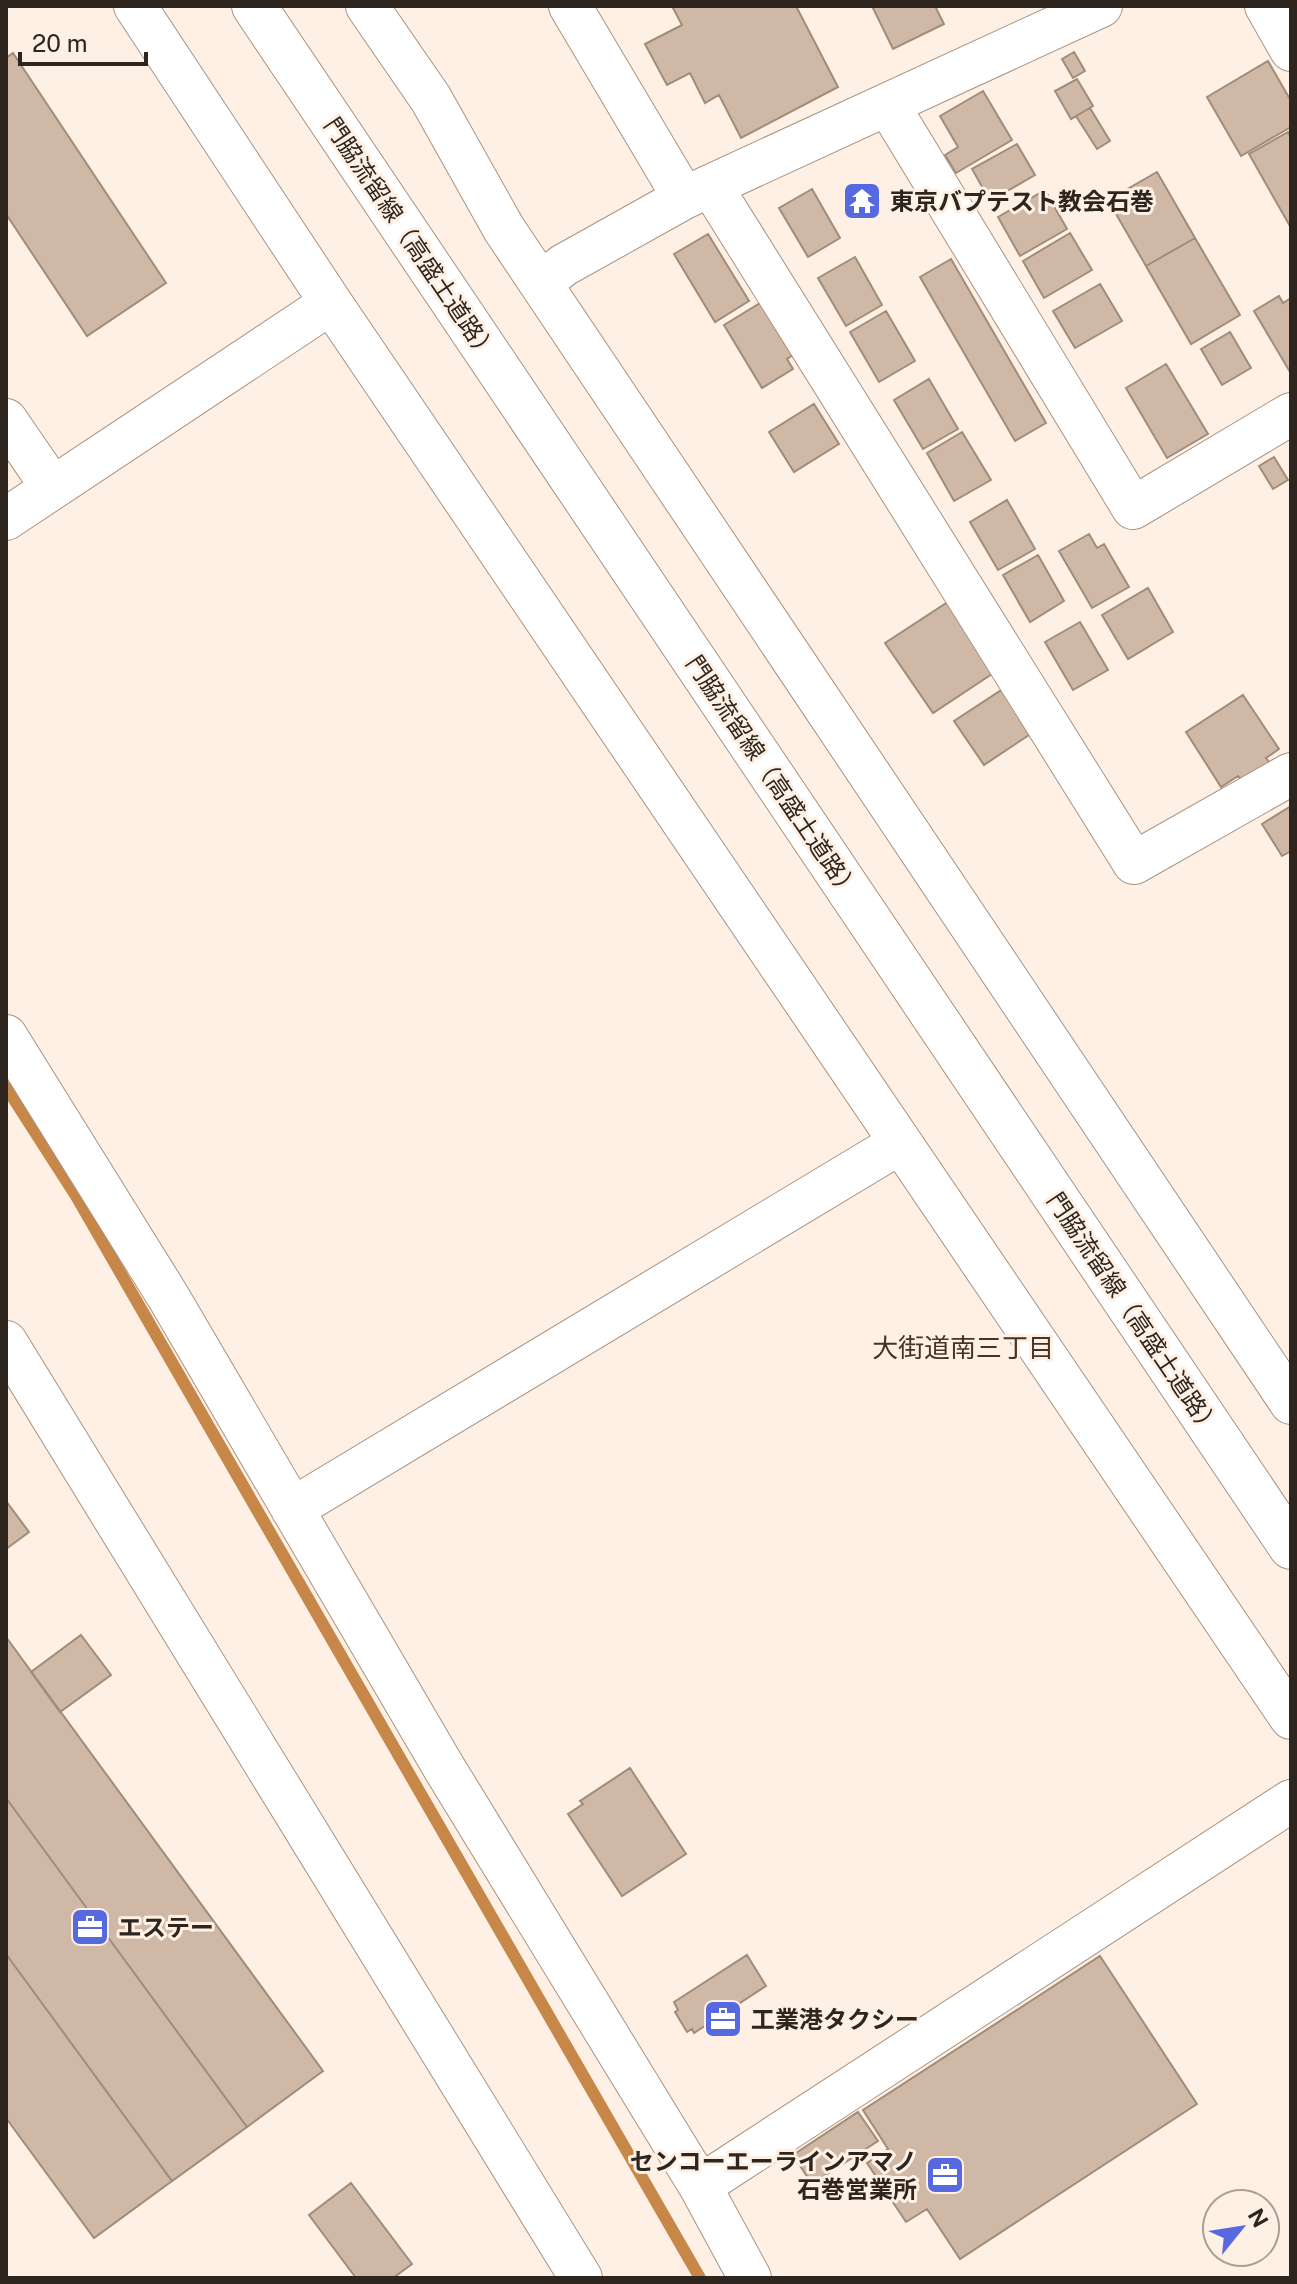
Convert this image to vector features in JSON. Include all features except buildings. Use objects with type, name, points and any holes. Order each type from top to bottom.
[{"type":"main road","name":"門脇流留線（高盛土道路）","points":[[254,6],[1291,1547]]},
{"type":"street","points":[[135,6],[331,303],[1291,1718]]},
{"type":"street","points":[[367,6],[431,99],[504,229],[1291,1403]]},
{"type":"street","points":[[570,6],[698,192],[1134,863],[1291,774]]},
{"type":"street","points":[[1266,6],[1291,50]]},
{"type":"street","points":[[542,282],[564,265],[698,192],[888,105],[1085,9]]},
{"type":"street","points":[[888,105],[1133,508],[1291,414]]},
{"type":"street","points":[[6,519],[331,303]]},
{"type":"street","points":[[6,420],[52,487]]},
{"type":"street","points":[[6,1036],[169,1298],[443,1766],[700,2186],[750,2278]]},
{"type":"street","points":[[292,1509],[900,1143]]},
{"type":"street","points":[[6,1342],[573,2275]]},
{"type":"street","points":[[700,2186],[1291,1801]]},
{"type":"waterway","points":[[6,1087],[76,1196],[700,2278]]},
{"type":"place","name":"東京バプテスト教会石巻","points":[[862,201]]},
{"type":"place","name":"エステー","points":[[90,1927]]},
{"type":"place","name":"工業港タクシー","points":[[723,2019]]},
{"type":"place","name":"センコーエーラインアマノ 石巻営業所","points":[[945,2175]]},
{"type":"district","name":"大街道南三丁目","points":[[963,1347]]}]
